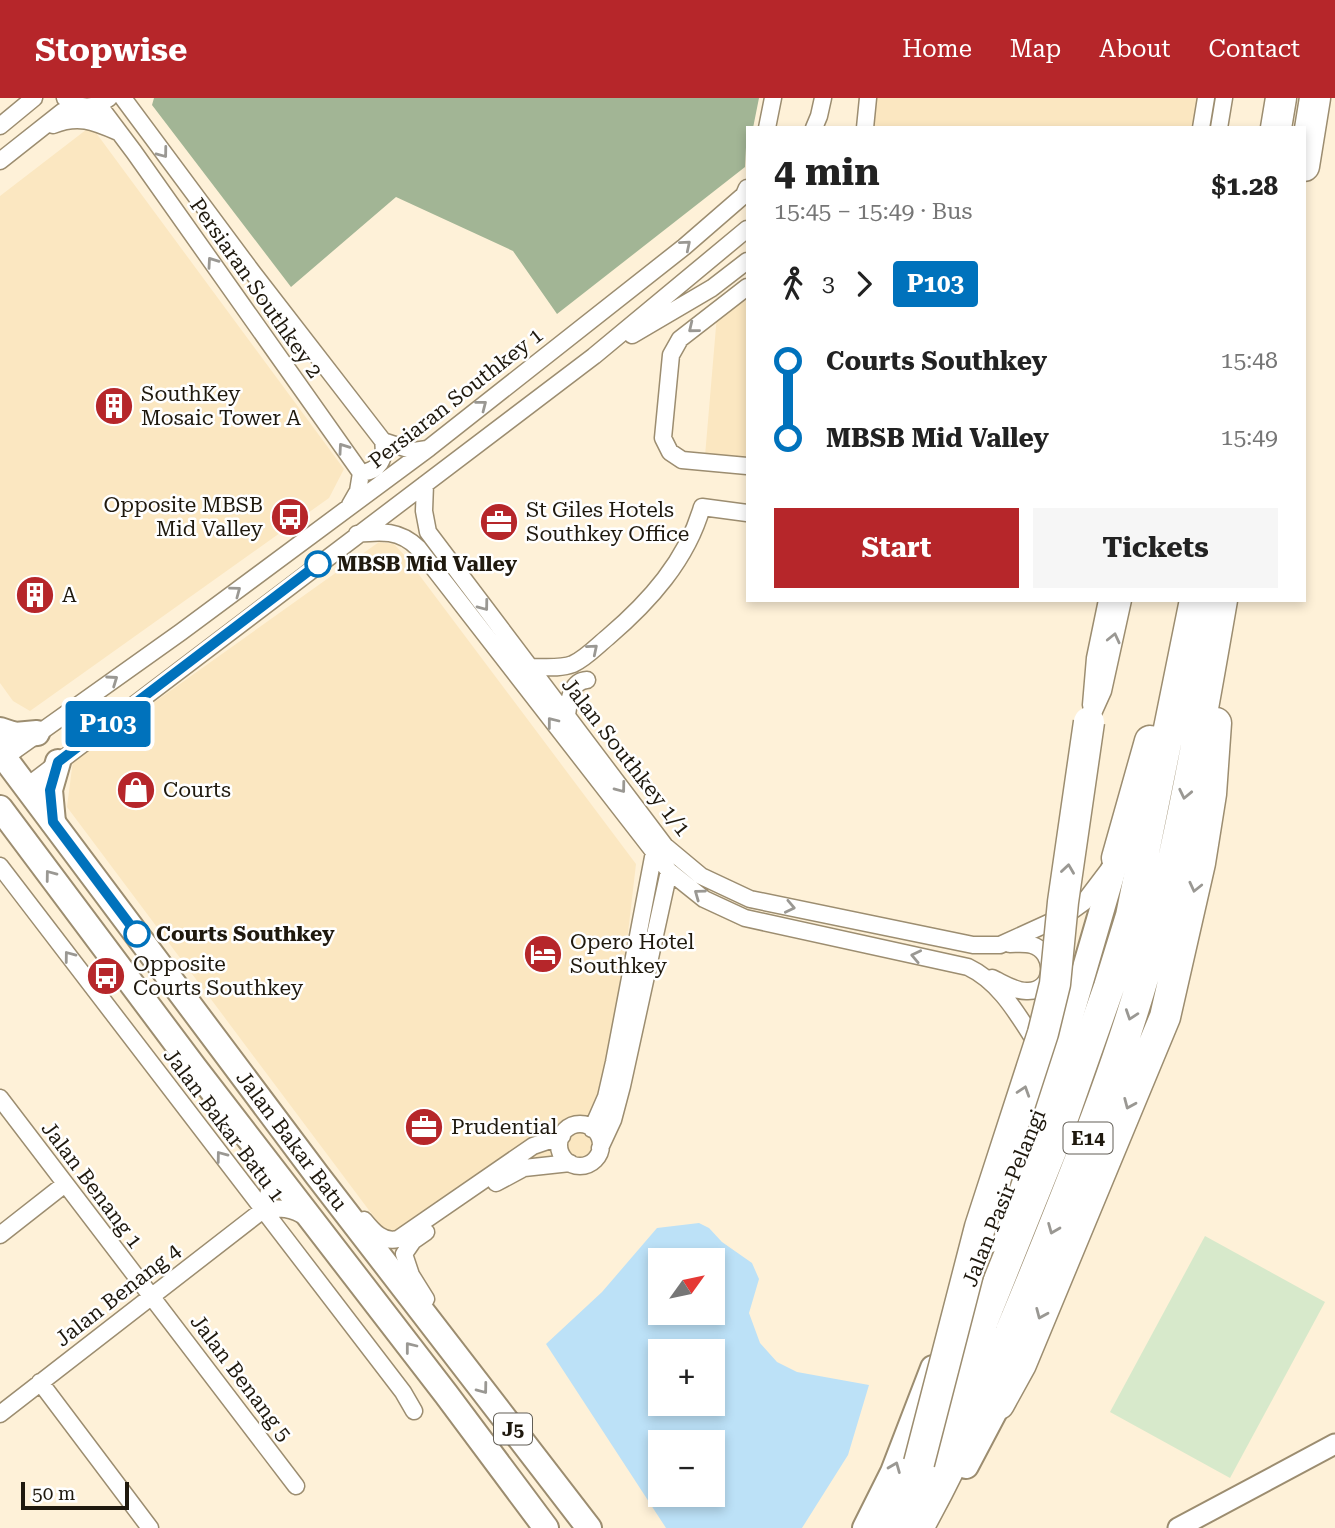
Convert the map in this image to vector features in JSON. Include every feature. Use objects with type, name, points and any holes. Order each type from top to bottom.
[{"type":"highway","points":[[1276,126],[1281,98]]},
{"type":"highway","points":[[1306,154],[1317,98]]},
{"type":"highway","points":[[1117,858],[1193,602]]},
{"type":"highway","name":"E14","points":[[887,1528],[952,1396],[1053,1146],[1109,987],[1131,916],[1194,602]]},
{"type":"highway","points":[[995,1411],[1021,1364],[1165,1017],[1200,863],[1211,794],[1223,602]]},
{"type":"highway","name":"E14","points":[[918,1528],[980,1407],[1065,1200],[1139,992],[1157,925],[1223,602]]},
{"type":"highway","points":[[919,1463],[980,1227],[1043,1033],[1055,984],[1063,902],[1089,722]]},
{"type":"main road","points":[[0,730],[15,735],[37,733]]},
{"type":"main road","points":[[2,755],[1,769],[7,791]]},
{"type":"main road","points":[[53,822],[50,790],[58,762]]},
{"type":"main road","name":"Jalan Bakar Batu","points":[[7,791],[53,822],[317,1175],[589,1528]]},
{"type":"main road","name":"Jalan Bakar Batu","points":[[7,791],[20,834],[546,1528]]},
{"type":"main road","name":"Jalan Pasir Pelangi","points":[[865,1528],[893,1472],[927,1381],[995,1226],[1054,1074],[1117,858]]},
{"type":"main road","points":[[933,1528],[995,1411]]},
{"type":"street","points":[[6,121],[24,98]]},
{"type":"street","points":[[6,121],[34,98]]},
{"type":"street","points":[[0,161],[76,103],[98,106],[109,98]]},
{"type":"street","name":"Persiaran Southkey 2","points":[[122,98],[383,442]]},
{"type":"street","points":[[135,98],[140,122]]},
{"type":"street","points":[[767,126],[774,98]]},
{"type":"street","points":[[815,126],[823,98]]},
{"type":"street","points":[[1201,126],[1206,98]]},
{"type":"street","points":[[1219,126],[1224,98]]},
{"type":"street","points":[[853,126],[868,100]]},
{"type":"street","points":[[865,126],[868,100]]},
{"type":"street","name":"Persiaran Southkey 2","points":[[76,103],[104,112],[361,473]]},
{"type":"street","points":[[37,132],[67,119],[97,122],[120,133]]},
{"type":"street","name":"Persiaran Southkey 1","points":[[2,755],[181,632],[429,448],[684,247],[746,190]]},
{"type":"street","points":[[7,791],[58,762],[594,356],[746,230]]},
{"type":"street","points":[[594,356],[712,289],[746,262]]},
{"type":"street","points":[[746,287],[680,339],[671,355],[663,438],[670,452],[682,460],[746,466]]},
{"type":"street","points":[[349,507],[358,491],[361,473],[375,469],[381,463],[384,456],[383,442],[414,451],[429,448]]},
{"type":"street","name":"Jalan Southkey 1/1","points":[[425,484],[424,511],[428,532],[665,846],[701,876],[750,899],[973,945],[1000,945],[1066,915],[1084,902],[1117,858]]},
{"type":"street","points":[[530,667],[561,667],[574,663],[636,613],[652,597],[695,532],[702,507],[746,513]]},
{"type":"street","name":"Jalan Southkey 1/1","points":[[357,534],[393,533],[408,538],[418,548],[669,871],[704,899],[745,918],[968,967],[982,974],[1005,997],[1054,1074]]},
{"type":"street","points":[[1089,722],[1095,658],[1107,602]]},
{"type":"street","points":[[1089,722],[1103,691],[1123,602]]},
{"type":"street","points":[[181,632],[199,654]]},
{"type":"street","points":[[567,715],[570,696],[576,684],[587,680]]},
{"type":"street","points":[[592,1129],[606,1097],[614,1062],[654,852]]},
{"type":"street","name":"Jalan Bakar Batu 1","points":[[1,868],[403,1392],[414,1410]]},
{"type":"street","points":[[441,1335],[431,1307],[411,1275],[404,1254],[413,1241],[510,1174],[524,1168],[570,1163],[582,1166],[590,1164],[596,1158],[613,1120],[622,1086],[669,871]]},
{"type":"street","points":[[982,974],[1027,992],[1046,981],[1050,965],[1048,957],[1041,949],[1025,944],[1000,945]]},
{"type":"street","name":"Jalan Benang 1","points":[[0,1098],[151,1296]]},
{"type":"street","points":[[570,1163],[561,1155],[559,1147],[562,1136],[570,1127],[578,1124],[592,1129],[598,1135],[600,1148]]},
{"type":"street","points":[[317,1175],[340,1190],[368,1225],[384,1239],[391,1241],[416,1228],[534,1146],[562,1136]]},
{"type":"street","points":[[263,1210],[270,1191],[267,1163]]},
{"type":"street","points":[[0,1235],[65,1184]]},
{"type":"street","points":[[263,1210],[295,1210],[314,1223]]},
{"type":"street","name":"Jalan Benang 4","points":[[0,1413],[263,1210]]},
{"type":"street","name":"Jalan Benang 5","points":[[151,1296],[296,1486]]},
{"type":"street","points":[[40,1382],[150,1528]]},
{"type":"street","points":[[1178,1528],[1335,1444]]},
{"type":"shaded area","points":[[874,98],[1199,98],[1195,126],[868,126]]},
{"type":"shaded area","points":[[91,126],[344,469],[329,498],[30,711],[13,701],[0,683],[0,196]]},
{"type":"shaded area","points":[[746,294],[746,459],[705,456],[717,315]]},
{"type":"shaded area","points":[[379,542],[394,544],[405,556],[636,864],[602,1157],[504,1166],[441,1199],[389,1237],[67,807],[73,760]]},
{"type":"green space","points":[[154,98],[759,98],[753,126],[746,126],[745,167],[557,314],[513,251],[396,197],[291,287],[152,105]]},
{"type":"green space","points":[[1205,1236],[1325,1302],[1230,1478],[1110,1412]]},
{"type":"water","points":[[699,1223],[752,1263],[759,1279],[749,1313],[760,1343],[777,1362],[797,1372],[869,1385],[848,1455],[802,1528],[666,1528],[652,1507],[725,1507],[725,1430],[648,1430],[648,1500],[546,1344],[602,1292],[657,1228]]},
{"type":"bus line","name":"P103","points":[[137,934],[53,822],[49,802],[58,762],[318,564]]},
{"type":"place","name":"SouthKey Mosaic Tower A","points":[[114,406]]},
{"type":"place","name":"Opposite MBSB Mid Valley","points":[[290,517]]},
{"type":"place","name":"St Giles Hotels Southkey Office","points":[[499,522]]},
{"type":"place","name":"MBSB Mid Valley","points":[[318,564]]},
{"type":"place","name":"A","points":[[35,595]]},
{"type":"place","name":"Courts","points":[[136,790]]},
{"type":"place","name":"Courts Southkey","points":[[137,934]]},
{"type":"place","name":"Opero Hotel Southkey","points":[[543,954]]},
{"type":"place","name":"Opposite Courts Southkey","points":[[106,976]]},
{"type":"place","name":"Prudential","points":[[424,1127]]}]
